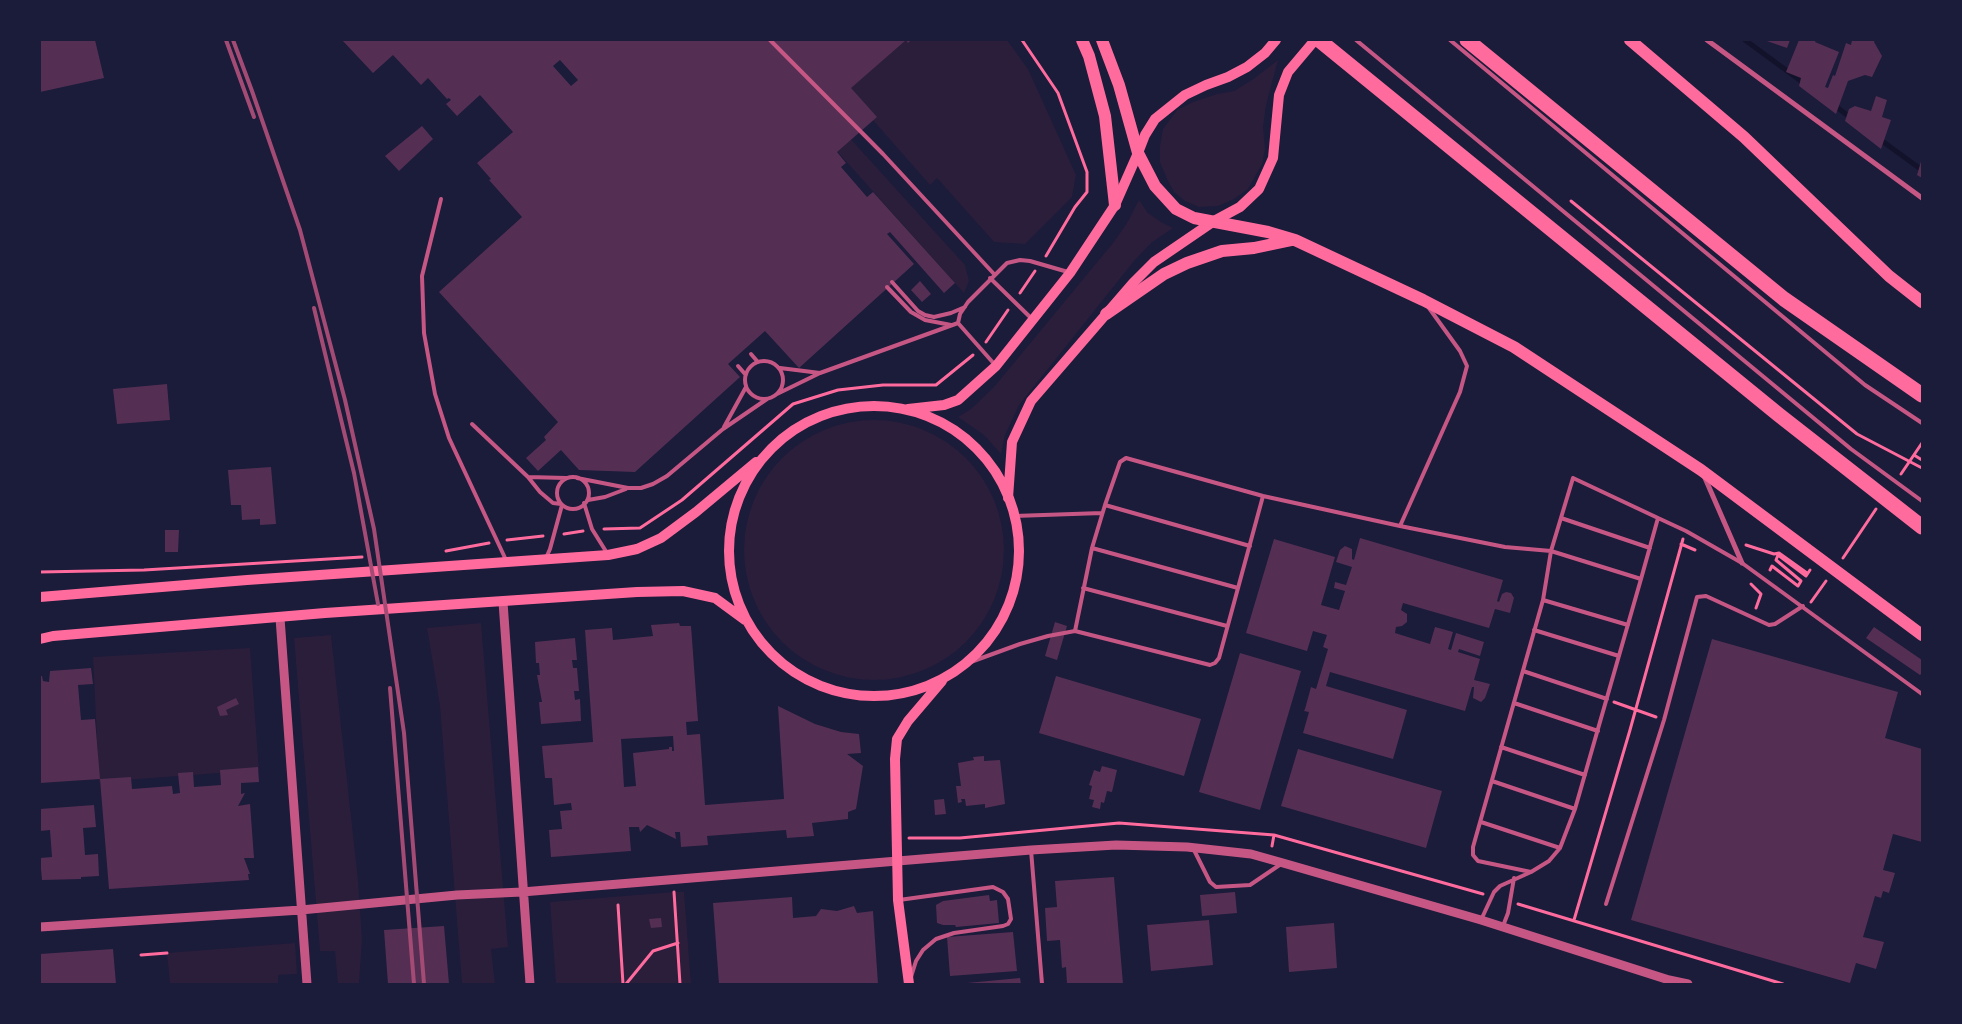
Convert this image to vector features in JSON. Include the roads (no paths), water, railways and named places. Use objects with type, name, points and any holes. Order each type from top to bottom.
[{"type":"highway","points":[[1319,40],[1771,409],[1922,527]]},
{"type":"highway","points":[[1467,40],[1784,299],[1922,395]]},
{"type":"main road","points":[[1082,40],[1089,56],[1105,116],[1115,205]]},
{"type":"main road","points":[[1102,40],[1119,86],[1138,153],[1155,186],[1176,209],[1194,218],[1295,240],[1423,300],[1514,348],[1702,470],[1922,635]]},
{"type":"main road","points":[[40,597],[608,555],[637,549],[661,538],[696,512],[792,430],[827,413],[866,406],[905,410],[944,406],[958,400],[996,366],[1070,273],[1115,205],[1145,135],[1156,119],[1184,95],[1228,77],[1247,66],[1265,53],[1276,40]]},
{"type":"main road","points":[[1008,499],[1012,442],[1032,401],[1106,314],[1154,262],[1214,221],[1240,207],[1259,189],[1273,158],[1280,95],[1288,72],[1315,40]]},
{"type":"main road","points":[[1630,40],[1744,136],[1890,276],[1922,302]]},
{"type":"main road","points":[[1106,314],[1164,274],[1187,263],[1222,251],[1254,248],[1295,240]]},
{"type":"main road","points":[[40,639],[53,636],[325,613],[637,592],[683,592],[715,598],[745,620],[773,656],[810,682],[854,696],[900,695],[942,680],[968,663],[990,639],[1006,611],[1014,588],[1019,548],[1014,516],[1008,499],[992,468],[968,442],[938,422],[905,410]]},
{"type":"main road","points":[[745,620],[731,579],[728,535],[740,493],[762,456]]},
{"type":"main road","points":[[909,984],[898,900],[895,767],[897,739],[908,721],[942,680]]},
{"type":"street","points":[[1707,40],[1922,198]]},
{"type":"street","points":[[1702,470],[1732,543],[1742,562]]},
{"type":"street","points":[[503,602],[530,984]]},
{"type":"street","points":[[280,618],[307,984]]},
{"type":"street","points":[[40,927],[301,910],[457,895],[522,892],[1032,850],[1116,846],[1193,848],[1251,854],[1503,926],[1668,982],[1688,984]]},
{"type":"lane","points":[[770,40],[883,154],[994,274]]},
{"type":"lane","points":[[1356,40],[1851,449],[1922,501]]},
{"type":"lane","points":[[1450,40],[1865,385],[1922,423]]},
{"type":"lane","points":[[441,199],[422,276],[424,333],[435,394],[449,438],[507,562]]},
{"type":"lane","points":[[958,323],[960,314],[965,307],[990,278],[1007,263],[1030,261],[1070,273]]},
{"type":"lane","points":[[990,278],[1033,320]]},
{"type":"lane","points":[[892,282],[918,311],[925,315],[934,316],[951,313],[965,307]]},
{"type":"lane","points":[[887,287],[911,312],[925,320],[952,325]]},
{"type":"lane","points":[[1400,526],[1460,392],[1467,366],[1460,351],[1423,300]]},
{"type":"lane","points":[[528,477],[577,478],[628,488],[641,488],[667,476],[723,428],[767,399],[820,373],[958,323]]},
{"type":"lane","points":[[958,323],[996,366]]},
{"type":"lane","points":[[751,354],[757,361]]},
{"type":"lane","points":[[723,428],[746,386],[745,374],[748,368],[757,361],[769,361],[780,368],[820,373]]},
{"type":"lane","points":[[738,366],[745,374]]},
{"type":"lane","points":[[777,394],[783,384],[780,368]]},
{"type":"lane","points":[[746,386],[754,396],[767,399]]},
{"type":"lane","points":[[472,424],[528,477],[548,499],[553,503],[562,504]]},
{"type":"lane","points":[[1075,631],[1092,548],[1102,513],[1120,462],[1126,458],[1263,496],[1505,547],[1550,551],[1641,579]]},
{"type":"lane","points":[[568,478],[559,486],[558,498],[566,508],[575,509],[588,500],[604,497],[628,488]]},
{"type":"lane","points":[[577,478],[587,486],[588,500]]},
{"type":"lane","points":[[1531,872],[1478,861],[1473,855],[1472,848],[1543,600],[1550,551],[1573,478],[1686,531],[1742,562],[1922,694]]},
{"type":"lane","points":[[968,663],[1020,644],[1075,631],[1210,665],[1216,663],[1219,658],[1263,496]]},
{"type":"lane","points":[[584,503],[592,529],[608,555]]},
{"type":"lane","points":[[545,560],[550,549],[562,504]]},
{"type":"lane","points":[[1105,504],[1250,546]]},
{"type":"lane","points":[[1014,516],[1102,513]]},
{"type":"lane","points":[[1560,518],[1650,548]]},
{"type":"lane","points":[[1482,920],[1494,892],[1500,886],[1514,878],[1531,872],[1549,861],[1560,848],[1575,809],[1658,518]]},
{"type":"lane","points":[[1092,548],[1238,588]]},
{"type":"lane","points":[[1083,588],[1227,626]]},
{"type":"lane","points":[[1606,904],[1664,720],[1697,597],[1706,596],[1764,624],[1775,624],[1803,606]]},
{"type":"lane","points":[[1543,600],[1628,625]]},
{"type":"lane","points":[[1534,630],[1619,656]]},
{"type":"lane","points":[[1523,671],[1607,699]]},
{"type":"lane","points":[[1514,703],[1598,731]]},
{"type":"lane","points":[[1502,748],[1585,775]]},
{"type":"lane","points":[[1492,781],[1575,809]]},
{"type":"lane","points":[[1481,822],[1560,848]]},
{"type":"lane","points":[[1193,848],[1210,882],[1216,886],[1250,884],[1283,863]]},
{"type":"lane","points":[[1032,850],[1042,984]]},
{"type":"lane","points":[[1503,926],[1508,913],[1514,878]]},
{"type":"lane","points":[[898,900],[993,888],[1003,892],[1008,899],[1011,919],[1008,924],[1003,926],[954,933],[936,939],[923,950],[916,961],[909,984]]},
{"type":"waterway","points":[[1745,40],[1805,84]]},
{"type":"waterway","points":[[1834,105],[1851,118]]},
{"type":"waterway","points":[[1878,138],[1922,170]]},
{"type":"railway","points":[[226,40],[254,117]]},
{"type":"railway","points":[[233,40],[300,230],[345,400],[374,529],[404,733],[424,984]]},
{"type":"railway","points":[[314,308],[354,473],[378,604]]},
{"type":"railway","points":[[390,688],[414,984]]}]
